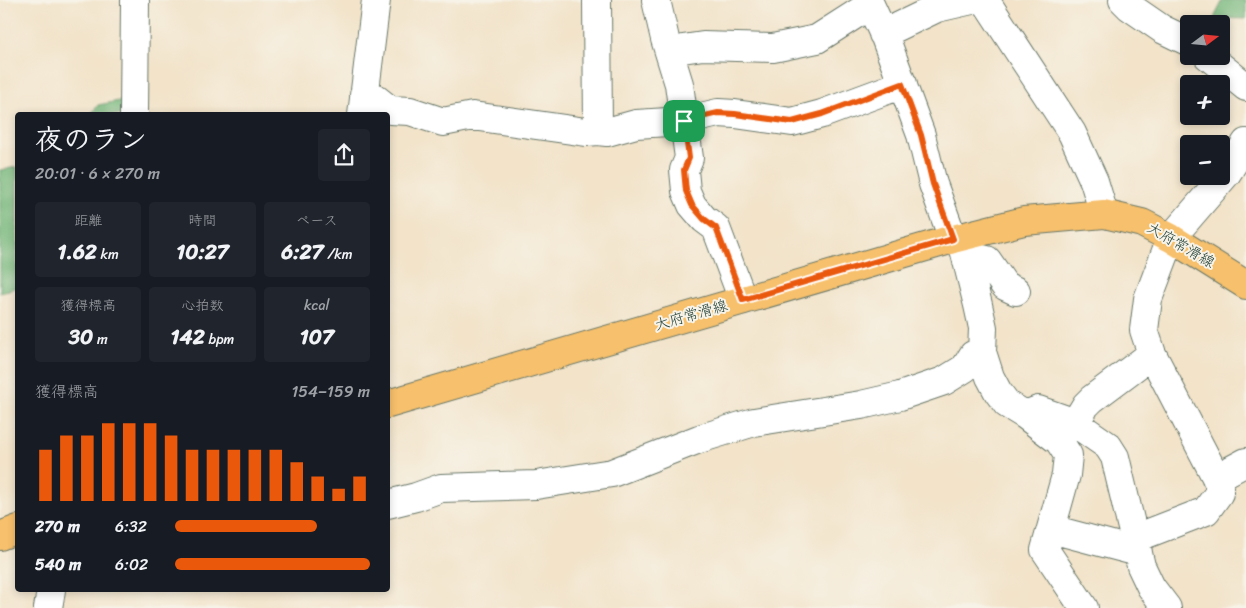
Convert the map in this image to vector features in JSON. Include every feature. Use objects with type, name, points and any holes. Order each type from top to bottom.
[{"type":"main road","name":"大府常滑線","points":[[390,403],[743,300],[960,244],[1024,221],[1104,214],[1142,223],[1171,238],[1246,285]]},
{"type":"main road","points":[[0,536],[15,530]]},
{"type":"street","points":[[134,112],[135,0]]},
{"type":"street","points":[[363,105],[376,0]]},
{"type":"street","points":[[597,0],[598,130]]},
{"type":"street","points":[[656,0],[679,84],[689,158],[684,170],[686,191],[692,205],[704,219],[716,228],[743,300]]},
{"type":"street","points":[[883,34],[937,8],[972,0]]},
{"type":"street","points":[[985,0],[1072,133],[1094,181],[1104,214]]},
{"type":"street","points":[[1123,0],[1162,29],[1180,38]]},
{"type":"street","points":[[669,51],[703,46],[773,48],[817,39],[869,2],[921,135],[933,184],[960,244],[983,328],[982,352],[990,377],[1007,404],[1026,415],[1059,440],[1068,455],[1066,475],[1045,550],[1084,608]]},
{"type":"street","points":[[1219,65],[1246,87]]},
{"type":"street","points":[[363,105],[371,96],[390,110],[410,111],[443,122],[472,116],[586,132],[598,130],[607,132],[636,124],[684,121],[718,113],[792,122],[822,114],[902,84]]},
{"type":"street","points":[[1051,529],[1137,545],[1206,511],[1219,493],[1219,483],[1152,354],[1144,330],[1148,299],[1171,238],[1227,173],[1246,143]]},
{"type":"street","points":[[960,244],[987,260],[1006,286],[1016,291]]},
{"type":"street","points":[[390,504],[441,488],[536,485],[612,473],[700,439],[754,422],[861,406],[900,396],[944,381],[965,368],[973,355],[982,352]]},
{"type":"street","points":[[1074,423],[1092,399],[1152,354]]},
{"type":"street","points":[[1026,415],[1038,410],[1074,423],[1108,446],[1115,457],[1142,566],[1151,587],[1167,608]]},
{"type":"street","points":[[1216,478],[1246,462]]},
{"type":"street","points":[[48,608],[51,592]]},
{"type":"green space","points":[[1223,0],[1246,0],[1246,19],[1230,18],[1230,15],[1216,15]]},
{"type":"green space","points":[[124,100],[139,112],[92,112],[98,105]]},
{"type":"green space","points":[[15,167],[15,288],[0,293],[0,170]]},
{"type":"route","points":[[902,84],[921,135],[933,184],[953,239],[743,300],[716,228],[704,219],[692,205],[686,191],[684,170],[689,158],[684,121],[718,113],[792,122],[822,114],[902,84]]}]
